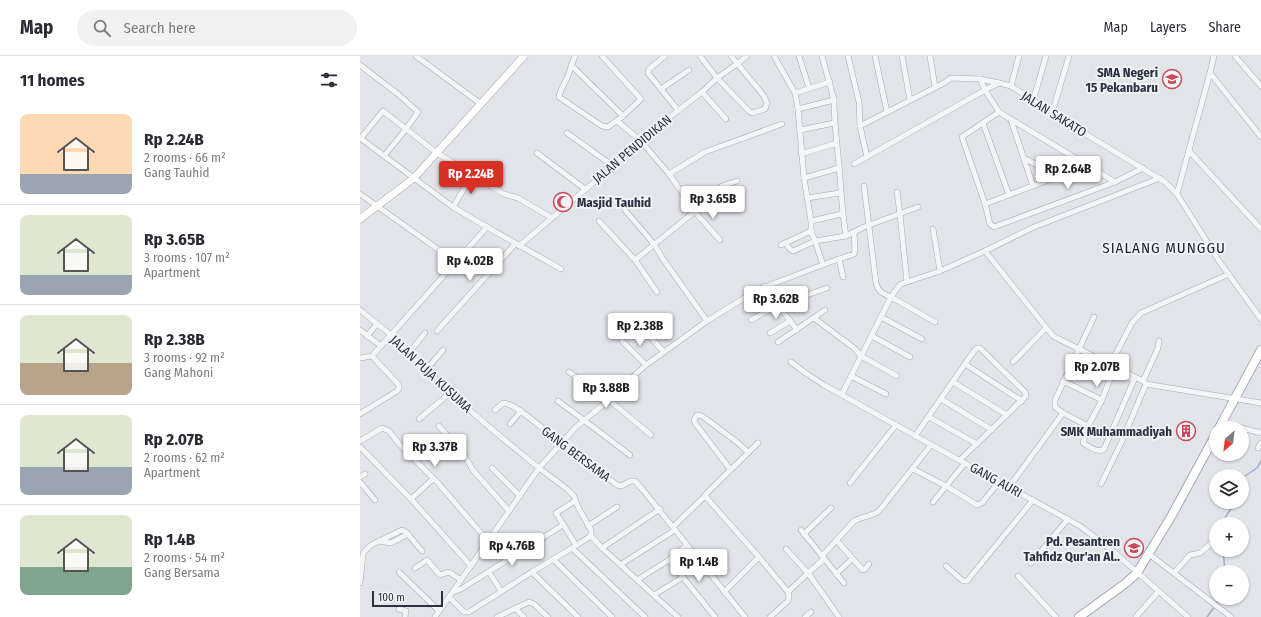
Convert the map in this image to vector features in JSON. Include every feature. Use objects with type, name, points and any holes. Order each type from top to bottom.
[{"type":"main road","points":[[1223,421],[1261,350]]},
{"type":"main road","points":[[1079,617],[1126,583],[1137,573],[1179,503],[1209,447]]},
{"type":"street","points":[[416,56],[481,104]]},
{"type":"street","points":[[360,219],[414,178],[524,56]]},
{"type":"street","points":[[575,56],[559,97],[602,126],[608,127],[623,116],[641,99],[602,56]]},
{"type":"street","points":[[665,56],[649,69],[648,73],[678,110]]},
{"type":"street","points":[[700,56],[716,78],[752,113],[765,108],[767,104],[764,96],[731,56]]},
{"type":"street","name":"JALAN PENDIDIKAN","points":[[437,331],[517,245],[552,218],[640,140],[702,92],[716,78],[738,64],[747,56]]},
{"type":"street","points":[[774,56],[795,93],[811,231],[823,265]]},
{"type":"street","points":[[799,56],[809,88]]},
{"type":"street","points":[[822,56],[834,100],[834,122],[837,143],[840,193],[846,236]]},
{"type":"street","points":[[848,56],[859,102],[860,126],[867,157]]},
{"type":"street","points":[[875,56],[887,112]]},
{"type":"street","points":[[902,56],[910,100]]},
{"type":"street","points":[[930,56],[935,87]]},
{"type":"street","name":"JALAN SAKATO","points":[[1019,56],[1011,86],[1052,113],[1165,182],[1177,194],[1219,261],[1261,319]]},
{"type":"street","points":[[1033,101],[1046,56]]},
{"type":"street","points":[[1052,113],[1069,56]]},
{"type":"street","points":[[1177,194],[1214,56]]},
{"type":"street","points":[[1235,56],[1261,86]]},
{"type":"street","points":[[360,65],[417,110],[418,113],[384,156]]},
{"type":"street","points":[[571,65],[623,116]]},
{"type":"street","points":[[661,89],[688,70]]},
{"type":"street","points":[[1210,73],[1261,137]]},
{"type":"street","points":[[860,126],[951,78],[980,79],[1011,86]]},
{"type":"street","points":[[980,79],[998,112],[1115,182]]},
{"type":"street","points":[[795,93],[830,82]]},
{"type":"street","points":[[854,164],[999,83]]},
{"type":"street","points":[[702,92],[726,119]]},
{"type":"street","points":[[798,110],[834,100]]},
{"type":"street","points":[[552,218],[518,198],[504,194],[437,153],[383,111],[360,138],[453,207],[487,228],[561,269]]},
{"type":"street","points":[[998,112],[962,137],[985,204],[990,224],[994,227],[1115,182],[1142,168]]},
{"type":"street","points":[[1011,120],[1033,186]]},
{"type":"street","points":[[617,121],[640,140],[669,174],[693,210],[720,240]]},
{"type":"street","points":[[800,130],[834,122]]},
{"type":"street","points":[[983,122],[1009,195]]},
{"type":"street","points":[[669,174],[705,152],[782,124]]},
{"type":"street","points":[[567,133],[612,166]]},
{"type":"street","points":[[802,154],[837,143]]},
{"type":"street","points":[[1189,150],[1261,229]]},
{"type":"street","points":[[536,153],[585,189]]},
{"type":"street","points":[[1024,158],[1059,177]]},
{"type":"street","points":[[985,204],[1088,166]]},
{"type":"street","points":[[804,178],[839,168]]},
{"type":"street","points":[[453,207],[473,174]]},
{"type":"street","points":[[842,394],[881,317],[901,284],[940,271],[985,251],[1034,226],[1160,178]]},
{"type":"street","points":[[635,260],[693,213],[693,210],[722,186],[737,181]]},
{"type":"street","points":[[864,186],[868,225],[877,287],[879,291],[935,322]]},
{"type":"street","points":[[897,192],[907,282]]},
{"type":"street","points":[[807,198],[840,193]]},
{"type":"street","points":[[360,194],[456,262]]},
{"type":"street","points":[[811,231],[783,244],[793,251],[815,241],[846,236],[868,225],[918,207]]},
{"type":"street","points":[[625,210],[654,244],[707,321]]},
{"type":"street","points":[[810,221],[842,214]]},
{"type":"street","points":[[599,221],[635,260],[657,292]]},
{"type":"street","points":[[360,358],[372,356],[487,228]]},
{"type":"street","points":[[933,229],[940,271]]},
{"type":"street","points":[[435,617],[539,468],[576,427],[609,400],[646,365],[707,321],[759,288],[854,254],[854,232]]},
{"type":"street","points":[[985,251],[1053,336],[1144,383],[1234,400],[1261,403]]},
{"type":"street","points":[[839,259],[843,277]]},
{"type":"street","points":[[1110,365],[1132,323],[1141,313],[1229,274]]},
{"type":"street","points":[[764,286],[797,330]]},
{"type":"street","points":[[751,320],[778,305],[828,288]]},
{"type":"street","name":"JALAN PUJA KUSUMA","points":[[360,310],[391,335],[450,393],[495,432],[539,468],[568,489],[574,496],[575,501],[591,530],[591,536]]},
{"type":"street","points":[[778,342],[825,310]]},
{"type":"street","points":[[881,317],[922,339]]},
{"type":"street","points":[[1088,426],[1063,412],[1054,404],[1063,381],[1094,317]]},
{"type":"street","points":[[814,318],[854,348],[861,356],[897,376]]},
{"type":"street","points":[[770,333],[790,321]]},
{"type":"street","points":[[367,336],[377,324]]},
{"type":"street","points":[[640,326],[664,352]]},
{"type":"street","points":[[1013,362],[1046,328]]},
{"type":"street","points":[[360,330],[381,346]]},
{"type":"street","points":[[409,353],[425,333]]},
{"type":"street","points":[[872,336],[910,357]]},
{"type":"street","points":[[622,341],[646,365]]},
{"type":"street","points":[[1101,484],[1122,441],[1158,348],[1159,341]]},
{"type":"street","points":[[915,436],[977,348],[980,348],[1026,392],[1026,396],[1022,401],[977,444],[962,462],[934,502]]},
{"type":"street","points":[[426,370],[443,350]]},
{"type":"street","points":[[360,414],[398,391],[399,388],[372,356]]},
{"type":"street","points":[[1073,360],[1110,380]]},
{"type":"street","name":"GANG AURI","points":[[791,362],[807,374],[915,436],[1080,526],[1113,551],[1188,617]]},
{"type":"street","points":[[965,364],[1022,401]]},
{"type":"street","points":[[1113,371],[1134,380],[1102,451],[1099,451],[1083,443],[1088,426],[1102,400],[1110,380],[1113,371]]},
{"type":"street","points":[[569,372],[609,400],[651,435]]},
{"type":"street","points":[[851,376],[886,394]]},
{"type":"street","points":[[1063,381],[1102,400]]},
{"type":"street","points":[[953,382],[1007,415]]},
{"type":"street","points":[[419,419],[450,393]]},
{"type":"street","points":[[941,399],[992,430]]},
{"type":"street","name":"GANG BERSAMA","points":[[495,410],[505,402],[521,411],[617,485],[621,486],[631,481],[635,481],[660,509],[674,529],[744,617]]},
{"type":"street","points":[[558,402],[585,420],[630,455]]},
{"type":"street","points":[[510,424],[521,411]]},
{"type":"street","points":[[1010,487],[1063,412]]},
{"type":"street","points":[[730,469],[696,424],[694,420],[697,415],[702,416],[748,452]]},
{"type":"street","points":[[929,417],[977,444]]},
{"type":"street","points":[[850,483],[896,425]]},
{"type":"street","points":[[439,426],[464,455],[473,470],[509,512]]},
{"type":"street","points":[[360,441],[382,428],[389,430],[400,445],[434,479],[488,541]]},
{"type":"street","points":[[1249,430],[1261,433]]},
{"type":"street","points":[[620,565],[674,529],[730,469],[758,443]]},
{"type":"street","points":[[788,592],[823,557],[854,521],[860,518],[868,517],[879,511],[932,445]]},
{"type":"street","points":[[360,447],[411,498],[471,566]]},
{"type":"street","points":[[492,468],[520,496]]},
{"type":"street","points":[[913,468],[977,505],[980,504],[999,482]]},
{"type":"street","points":[[411,498],[434,479]]},
{"type":"street","points":[[360,482],[375,500]]},
{"type":"street","points":[[705,496],[788,592],[788,601],[770,617]]},
{"type":"street","points":[[946,566],[963,581],[967,581],[1033,500]]},
{"type":"street","points":[[575,501],[556,513],[574,547],[645,617]]},
{"type":"street","points":[[588,526],[617,507]]},
{"type":"street","points":[[831,508],[802,532],[844,583]]},
{"type":"street","points":[[602,548],[660,509]]},
{"type":"street","points":[[1031,563],[1068,519]]},
{"type":"street","points":[[451,595],[563,525]]},
{"type":"street","points":[[360,583],[363,554],[371,545],[402,530],[408,534],[422,551]]},
{"type":"street","points":[[379,541],[391,543],[408,534]]},
{"type":"street","points":[[451,595],[464,612],[467,613],[591,536],[620,565],[678,617]]},
{"type":"street","points":[[837,541],[863,570],[869,564]]},
{"type":"street","points":[[637,580],[669,560],[687,545]]},
{"type":"street","points":[[1174,573],[1190,556],[1200,553],[1209,545]]},
{"type":"street","points":[[786,550],[808,573],[839,617]]},
{"type":"street","points":[[1149,554],[1231,617]]},
{"type":"street","points":[[724,592],[759,557]]},
{"type":"street","points":[[553,559],[612,617]]},
{"type":"street","points":[[836,574],[852,559]]},
{"type":"street","points":[[415,568],[427,560],[440,575],[449,572],[461,580]]},
{"type":"street","points":[[669,560],[715,617]]},
{"type":"street","points":[[399,572],[439,611]]},
{"type":"street","points":[[489,572],[501,591]]},
{"type":"street","points":[[532,572],[578,617]]},
{"type":"street","points":[[1018,576],[1056,617]]},
{"type":"street","points":[[654,595],[683,577]]},
{"type":"street","points":[[1136,617],[1158,592]]},
{"type":"street","points":[[498,617],[529,602],[548,617]]},
{"type":"street","points":[[515,608],[524,617]]},
{"type":"street","points":[[399,609],[406,611],[405,617]]},
{"type":"street","points":[[805,617],[811,612]]},
{"type":"waterway","points":[[1249,473],[1257,468],[1261,461]]},
{"type":"waterway","points":[[1226,517],[1231,509]]},
{"type":"waterway","points":[[1224,557],[1224,565]]},
{"type":"waterway","points":[[1207,617],[1215,606]]},
{"type":"place","name":"SMA Negeri 15 Pekanbaru","points":[[1172,79]]},
{"type":"place","name":"Masjid Tauhid","points":[[563,202]]},
{"type":"place","name":"SMK Muhammadiyah","points":[[1186,431]]},
{"type":"place","name":"Pd. Pesantren Tahfidz Qur'an Al..","points":[[1134,548]]},
{"type":"district","name":"SIALANG MUNGGU","points":[[1164,248]]}]
